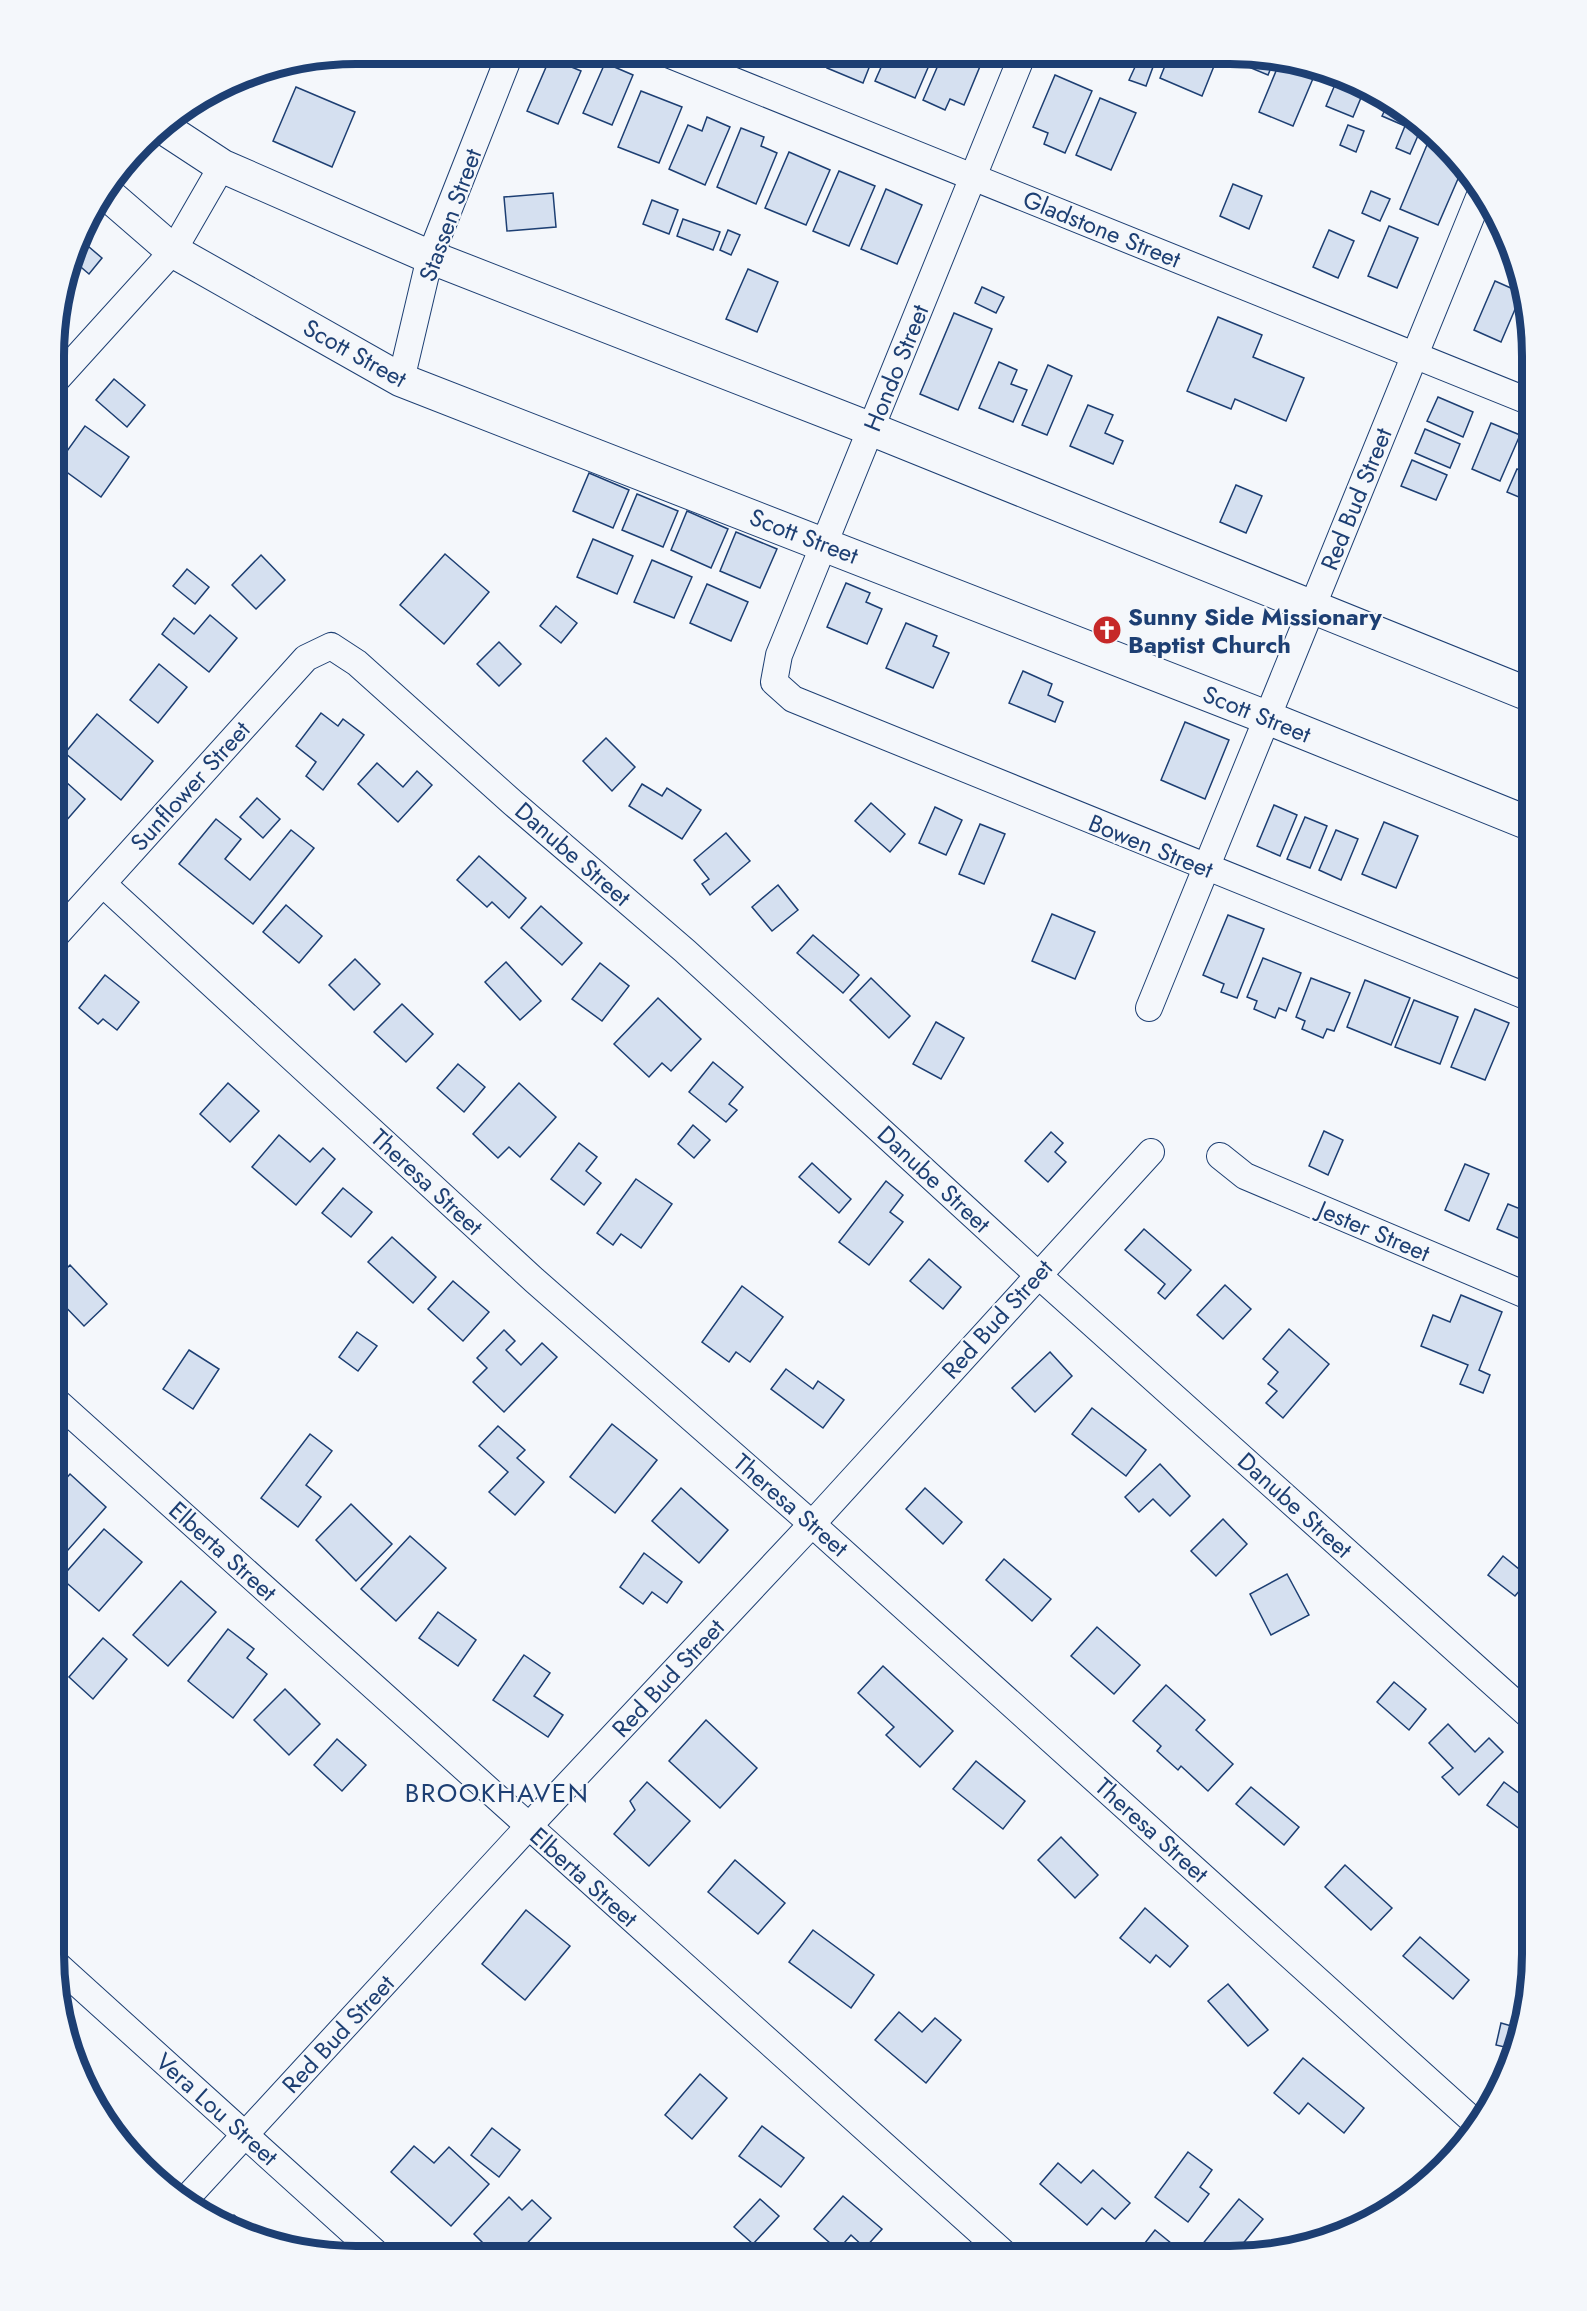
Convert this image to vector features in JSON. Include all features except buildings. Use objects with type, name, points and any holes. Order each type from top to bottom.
[{"type":"main road","points":[[170,132],[222,166],[430,257],[871,429],[1522,692]]},
{"type":"main road","name":"Scott Street","points":[[112,198],[173,251],[401,380],[1268,718],[1522,821]]},
{"type":"street","name":"Stassen Street","points":[[401,380],[430,257],[506,64]]},
{"type":"street","name":"Gladstone Street","points":[[692,64],[1522,399]]},
{"type":"street","name":"Hondo Street","points":[[774,682],[779,655],[1019,64]]},
{"type":"street","points":[[64,371],[173,251],[222,166]]},
{"type":"street","name":"Red Bud Street","points":[[1149,1008],[1477,201]]},
{"type":"street","name":"Sunflower Street","points":[[64,926],[306,658],[331,646]]},
{"type":"street","name":"Danube Street","points":[[331,646],[357,663],[513,803],[685,951],[1037,1274],[1522,1709]]},
{"type":"street","name":"Bowen Street","points":[[774,682],[793,699],[1207,869],[1522,995]]},
{"type":"street","name":"Theresa Street","points":[[103,884],[534,1280],[813,1524],[1471,2119]]},
{"type":"street","name":"Red Bud Street","points":[[190,2194],[528,1827],[813,1524],[1037,1274],[1151,1152]]},
{"type":"street","name":"Jester Street","points":[[1220,1156],[1245,1176],[1522,1293]]},
{"type":"street","name":"Elberta Street","points":[[64,1408],[996,2246]]},
{"type":"street","name":"Vera Lou Street","points":[[65,1972],[368,2246]]},
{"type":"place","name":"Sunny Side Missionary Baptist Church","points":[[1107,630]]},
{"type":"district","name":"BROOKHAVEN","points":[[497,1793]]}]
